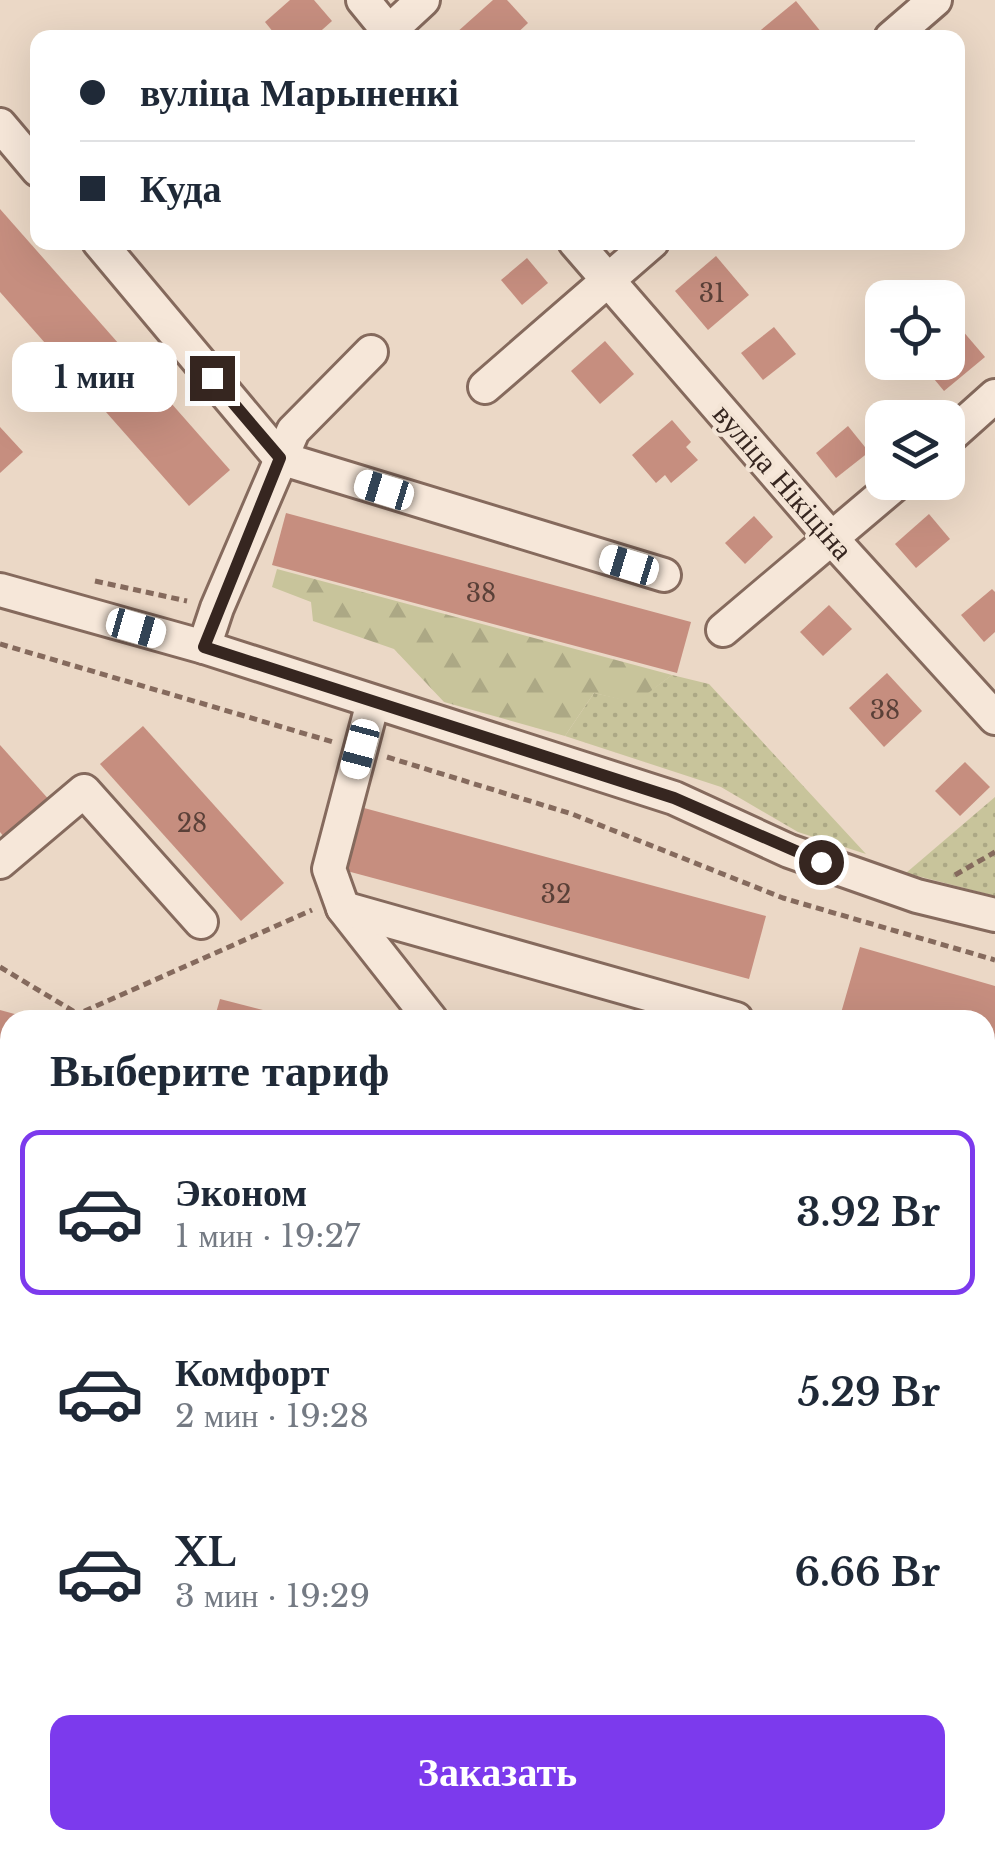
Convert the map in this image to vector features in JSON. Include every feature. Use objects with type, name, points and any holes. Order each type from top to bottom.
[{"type":"street","points":[[363,0],[384,30]]},
{"type":"street","points":[[393,30],[423,0]]},
{"type":"street","points":[[901,30],[935,0]]},
{"type":"street","points":[[0,125],[30,161]]},
{"type":"street","points":[[106,250],[280,458],[664,575]]},
{"type":"street","name":"вуліца Нікіціна","points":[[583,250],[833,540],[995,718]]},
{"type":"street","points":[[484,387],[643,250]]},
{"type":"street","points":[[204,647],[293,431],[371,352]]},
{"type":"street","points":[[965,423],[995,396]]},
{"type":"street","points":[[723,630],[878,500]]},
{"type":"street","points":[[0,590],[204,647],[674,798],[789,851],[917,896],[995,915]]},
{"type":"street","points":[[373,702],[329,869],[330,908],[422,1010]]},
{"type":"street","points":[[0,862],[84,791],[201,922]]},
{"type":"street","points":[[330,908],[703,1010]]},
{"type":"path","points":[[90,580],[217,608]]},
{"type":"path","points":[[0,644],[572,814],[783,898],[995,960]]},
{"type":"path","points":[[93,1010],[330,908]]},
{"type":"path","points":[[0,967],[66,1010]]},
{"type":"green space","points":[[277,569],[672,675],[635,703],[594,693],[565,736],[444,702],[394,649],[313,621],[311,602],[272,587]]},
{"type":"green space","points":[[672,675],[709,684],[866,854],[798,832],[721,787],[565,736],[594,693],[635,702]]},
{"type":"green space","points":[[995,797],[995,896],[906,873]]},
{"type":"building","points":[[290,0],[314,0],[332,21],[322,30],[272,30],[265,22]]},
{"type":"building","points":[[493,0],[507,0],[528,23],[521,30],[459,30]]},
{"type":"building","points":[[796,1],[820,30],[761,30]]},
{"type":"building","points":[[0,209],[30,243],[30,250],[36,250],[230,470],[189,506],[0,292]]},
{"type":"building","points":[[716,256],[749,295],[708,330],[675,291]]},
{"type":"building","points":[[527,258],[548,283],[522,305],[501,280]]},
{"type":"building","points":[[774,327],[796,354],[763,380],[741,353]]},
{"type":"building","points":[[965,334],[985,357],[965,374]]},
{"type":"building","points":[[605,341],[634,374],[600,404],[571,371]]},
{"type":"building","points":[[935,380],[957,380],[944,391]]},
{"type":"building","points":[[672,420],[691,442],[686,447],[698,460],[671,483],[665,475],[656,483],[632,455]]},
{"type":"building","points":[[848,426],[865,447],[865,455],[836,478],[816,453]]},
{"type":"building","points":[[0,427],[23,452],[0,473]]},
{"type":"building","points":[[286,513],[691,622],[677,673],[272,565]]},
{"type":"building","points":[[929,514],[950,539],[916,568],[895,544]]},
{"type":"building","points":[[754,516],[773,537],[745,564],[725,543]]},
{"type":"building","points":[[992,589],[995,632],[984,642],[961,615]]},
{"type":"building","points":[[829,605],[852,629],[823,656],[800,632]]},
{"type":"building","points":[[887,673],[922,711],[884,747],[849,708]]},
{"type":"building","points":[[143,726],[284,883],[241,921],[100,764]]},
{"type":"building","points":[[0,745],[52,803],[8,842],[0,832]]},
{"type":"building","points":[[965,762],[990,787],[960,816],[935,791]]},
{"type":"building","points":[[364,808],[766,916],[749,979],[347,871]]},
{"type":"building","points":[[860,947],[995,986],[995,1010],[842,1010]]},
{"type":"building","points":[[220,999],[263,1010],[217,1010]]},
{"type":"route","points":[[212,378],[280,458],[204,647],[674,798],[821,862]]}]
